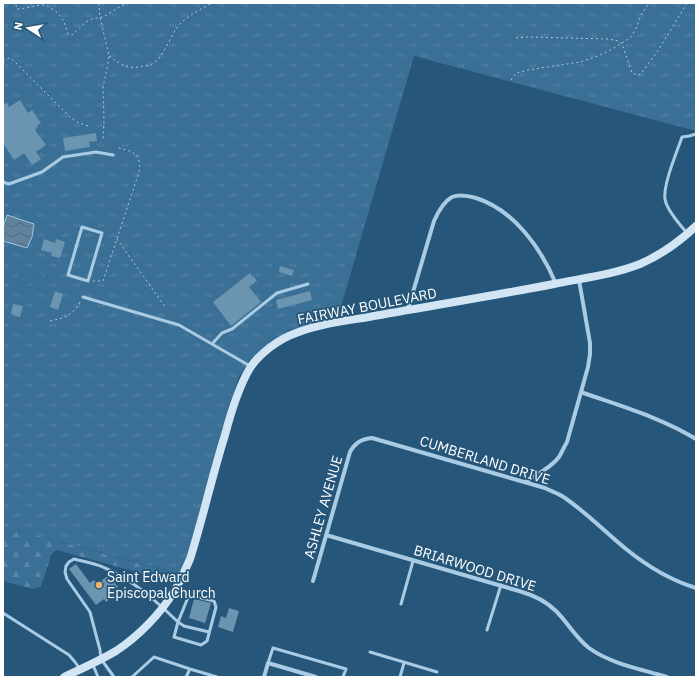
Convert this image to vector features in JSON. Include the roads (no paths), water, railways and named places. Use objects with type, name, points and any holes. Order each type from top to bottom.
[{"type":"street","points":[[408,310],[434,221],[446,202],[458,195],[482,200],[491,204],[510,217],[522,229],[536,247],[556,284]]},
{"type":"street","name":"FAIRWAY BOULEVARD","points":[[64,677],[116,651],[137,634],[163,607],[175,590],[185,570],[195,542],[229,419],[244,379],[260,356],[282,339],[295,333],[327,324],[610,274],[640,264],[659,255],[673,246],[696,226]]},
{"type":"street","points":[[525,482],[545,470],[558,458],[567,442],[588,367],[590,343],[579,280]]},
{"type":"street","points":[[581,392],[663,421],[696,439]]},
{"type":"street","name":"CUMBERLAND DRIVE","points":[[358,442],[367,439],[377,439],[545,488],[561,495],[575,505],[627,550],[647,565],[670,578],[696,588]]},
{"type":"street","name":"ASHLEY AVENUE","points":[[313,581],[348,456],[352,448],[358,442]]},
{"type":"street","name":"BRIARWOOD DRIVE","points":[[326,535],[538,597],[557,612],[580,640],[600,655],[613,661],[667,677]]},
{"type":"street","points":[[264,677],[268,663],[316,677]]},
{"type":"lane","points":[[688,234],[676,221],[665,200],[670,172],[682,137],[696,134]]},
{"type":"lane","points":[[3,182],[9,184],[42,172],[63,157],[96,152],[112,155]]},
{"type":"lane","points":[[82,227],[102,233],[88,281],[68,275],[82,227]]},
{"type":"lane","points":[[212,344],[222,333],[232,329],[277,293],[308,284]]},
{"type":"lane","points":[[83,297],[179,325],[251,367]]},
{"type":"lane","points":[[114,677],[101,659],[90,612],[67,579],[65,572],[66,566],[74,559],[105,568],[132,582],[184,626],[209,632]]},
{"type":"lane","points":[[400,604],[413,560]]},
{"type":"lane","points":[[487,630],[501,585]]},
{"type":"lane","points":[[175,590],[214,601],[216,607],[207,641],[201,645],[174,637],[178,622],[189,595]]},
{"type":"lane","points":[[3,613],[68,655],[80,670]]},
{"type":"lane","points":[[268,663],[273,648],[346,669],[343,677]]},
{"type":"lane","points":[[370,652],[437,672]]},
{"type":"lane","points":[[132,677],[154,657],[217,677]]},
{"type":"lane","points":[[400,677],[404,663]]},
{"type":"lane","points":[[92,664],[98,677]]},
{"type":"lane","points":[[186,677],[190,669]]},
{"type":"water","points":[[7,215],[34,224],[32,237],[27,248],[3,241],[3,227]]},
{"type":"place","name":"Saint Edward Episcopal Church","points":[[99,585]]}]
